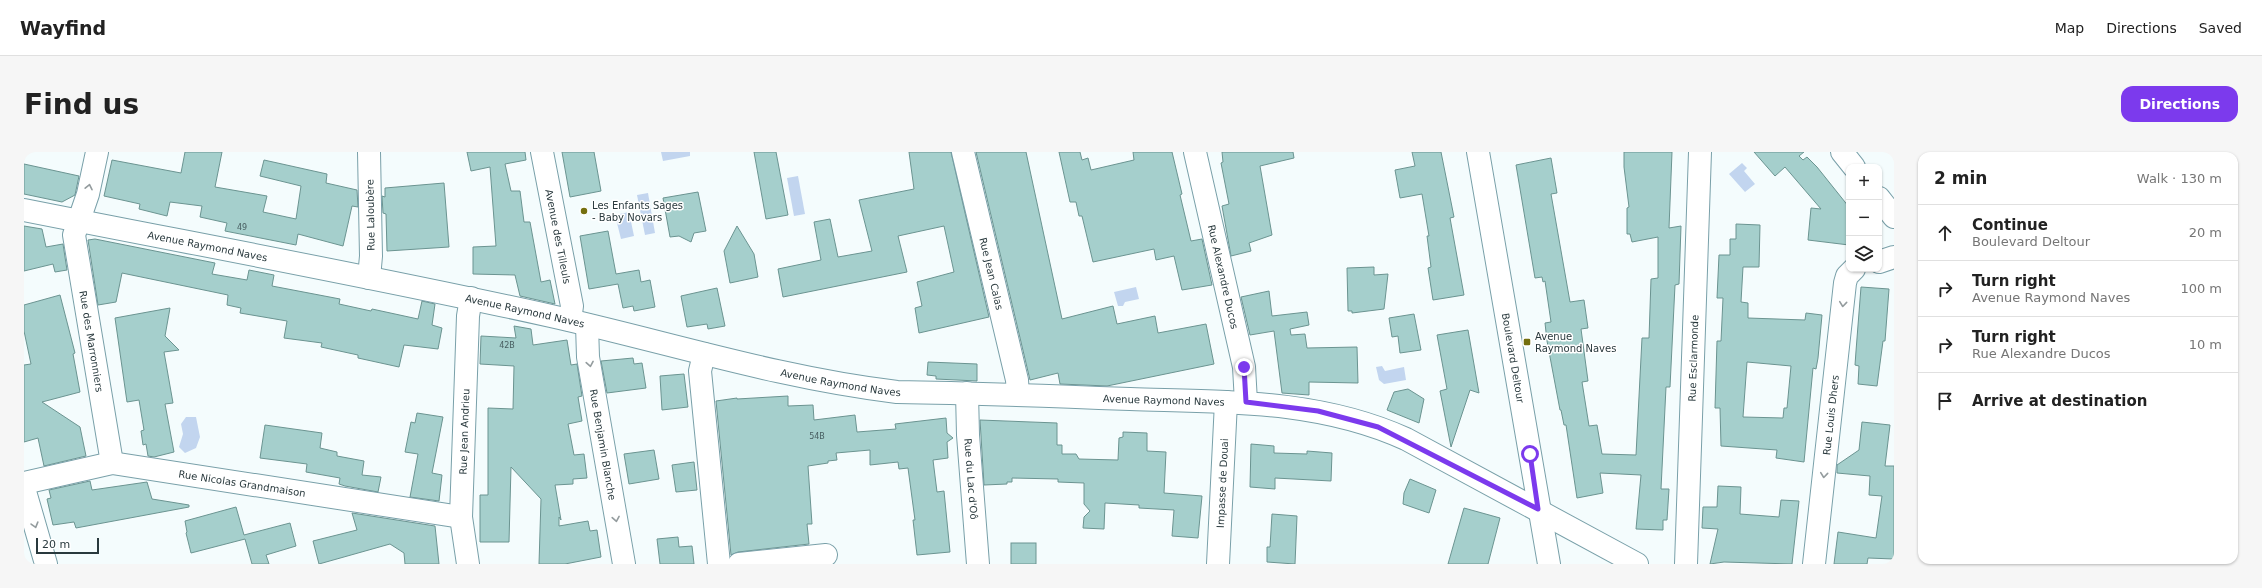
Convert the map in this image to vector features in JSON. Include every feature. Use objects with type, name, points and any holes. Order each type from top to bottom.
[{"type":"street","name":"Rue des Marronniers","points":[[97,152],[88,194],[74,235],[112,463]]},
{"type":"street","name":"Rue Laloubère","points":[[369,152],[371,256],[369,278]]},
{"type":"street","name":"Avenue des Tilleuls","points":[[542,152],[572,306],[579,323]]},
{"type":"street","name":"Rue Jean Calas","points":[[963,152],[1017,380],[1018,395]]},
{"type":"street","name":"Rue Alexandre Ducos","points":[[1195,152],[1244,367],[1236,402]]},
{"type":"street","name":"Boulevard Deltour","points":[[1478,152],[1538,509],[1549,564]]},
{"type":"street","name":"Rue Esclarmonde","points":[[1686,564],[1700,152]]},
{"type":"street","points":[[1842,152],[1852,164]]},
{"type":"street","points":[[1881,200],[1894,217]]},
{"type":"street","name":"Avenue Raymond Naves","points":[[24,210],[470,298],[842,386],[897,392],[1236,402],[1318,411],[1378,427],[1538,509],[1637,564]]},
{"type":"street","points":[[1882,261],[1894,257]]},
{"type":"street","name":"Rue Louis Dhers","points":[[1814,564],[1845,283],[1847,276],[1851,272]]},
{"type":"street","name":"Rue Jean Andrieu","points":[[468,564],[461,517],[468,316],[470,298]]},
{"type":"street","name":"Rue Benjamin Blanche","points":[[579,323],[588,357],[624,564]]},
{"type":"street","points":[[704,354],[700,371],[719,564]]},
{"type":"street","name":"Rue du Lac d'Oô","points":[[967,393],[968,435],[978,564]]},
{"type":"street","name":"Impasse de Douai","points":[[1218,564],[1236,402]]},
{"type":"street","name":"Rue Nicolas Grandmaison","points":[[24,483],[112,463],[461,517]]},
{"type":"street","points":[[24,488],[46,564]]},
{"type":"street","points":[[739,564],[826,555]]},
{"type":"water","points":[[661,152],[690,152],[690,156],[663,161]]},
{"type":"water","points":[[1742,163],[1747,168],[1744,171],[1755,184],[1745,192],[1729,174]]},
{"type":"water","points":[[798,176],[805,214],[794,216],[787,178]]},
{"type":"water","points":[[648,193],[655,233],[645,235],[637,195]]},
{"type":"water","points":[[629,212],[634,236],[621,239],[615,215]]},
{"type":"water","points":[[1136,287],[1139,299],[1125,302],[1123,306],[1118,306],[1114,292]]},
{"type":"water","points":[[1382,366],[1385,371],[1404,367],[1406,380],[1384,384],[1379,380],[1376,367]]},
{"type":"water","points":[[186,417],[196,417],[200,437],[196,448],[185,453],[179,447],[183,434],[181,424]]},
{"type":"building","points":[[185,152],[222,152],[215,187],[267,196],[263,212],[296,219],[301,186],[260,176],[264,160],[327,174],[326,183],[357,190],[358,207],[352,206],[343,246],[298,234],[296,245],[225,231],[227,223],[200,217],[202,206],[170,202],[167,216],[139,209],[140,204],[104,196],[112,160],[181,173]]},
{"type":"building","points":[[467,152],[525,152],[526,160],[505,164],[511,191],[520,191],[524,222],[530,222],[541,282],[550,280],[555,304],[520,296],[515,275],[473,274],[473,247],[496,246],[490,167],[471,171]]},
{"type":"building","points":[[562,152],[594,152],[601,191],[570,197]]},
{"type":"building","points":[[754,152],[776,152],[788,215],[766,219]]},
{"type":"building","points":[[909,152],[951,152],[989,317],[919,333],[915,308],[922,306],[917,282],[954,272],[944,226],[898,236],[907,272],[783,297],[778,269],[821,260],[814,222],[830,219],[838,257],[872,251],[859,200],[914,189]]},
{"type":"building","points":[[976,152],[1026,152],[1062,319],[1113,306],[1117,324],[1155,316],[1158,333],[1206,324],[1214,364],[1107,386],[1060,384],[1058,373],[1030,380]]},
{"type":"building","points":[[1059,152],[1080,152],[1082,160],[1088,158],[1091,170],[1134,160],[1133,152],[1172,152],[1191,241],[1202,239],[1212,285],[1182,290],[1174,256],[1156,260],[1154,249],[1093,262],[1082,216],[1079,216],[1076,202],[1070,202]]},
{"type":"building","points":[[1222,152],[1293,152],[1294,158],[1260,166],[1272,235],[1249,243],[1251,251],[1231,256],[1222,206],[1229,204],[1221,163],[1223,162]]},
{"type":"building","points":[[1412,152],[1441,152],[1454,217],[1450,218],[1464,295],[1433,300],[1428,268],[1431,267],[1427,236],[1429,236],[1422,194],[1400,198],[1395,170],[1415,166]]},
{"type":"building","points":[[1624,152],[1672,152],[1669,228],[1681,226],[1679,284],[1675,285],[1670,387],[1666,387],[1661,489],[1669,489],[1667,520],[1663,520],[1663,530],[1636,529],[1641,475],[1600,473],[1603,493],[1577,498],[1566,425],[1564,425],[1560,410],[1547,341],[1545,323],[1551,322],[1545,281],[1543,282],[1542,277],[1535,278],[1516,165],[1551,158],[1557,193],[1551,194],[1570,302],[1584,300],[1588,328],[1581,329],[1588,381],[1582,382],[1589,426],[1597,425],[1602,454],[1636,455],[1642,338],[1649,338],[1651,279],[1658,278],[1658,237],[1632,242],[1630,234],[1627,234],[1627,208],[1629,207],[1624,167]]},
{"type":"building","points":[[1754,152],[1804,152],[1799,156],[1803,160],[1807,157],[1817,167],[1846,203],[1846,245],[1808,240],[1811,208],[1821,209],[1785,167],[1775,176]]},
{"type":"building","points":[[24,164],[79,176],[75,195],[62,202],[24,194]]},
{"type":"building","points":[[444,183],[449,247],[387,251],[386,214],[383,213],[382,196],[385,197],[385,188]]},
{"type":"building","points":[[698,192],[706,231],[694,233],[691,242],[679,236],[670,237],[663,198]]},
{"type":"building","points":[[1736,224],[1760,225],[1759,267],[1743,267],[1741,302],[1748,303],[1748,318],[1805,320],[1806,313],[1822,315],[1818,358],[1816,369],[1813,368],[1804,462],[1776,458],[1777,450],[1721,446],[1720,408],[1715,408],[1717,341],[1721,341],[1723,298],[1717,298],[1719,255],[1730,255],[1730,239],[1736,239]],"holes":[[[1747,362],[1791,366],[1787,408],[1784,408],[1783,418],[1743,417]]]},
{"type":"building","points":[[24,226],[42,229],[46,247],[63,244],[67,270],[55,272],[53,264],[24,271]]},
{"type":"building","points":[[737,226],[754,254],[758,277],[730,283],[724,251]]},
{"type":"building","points":[[608,231],[616,274],[639,270],[641,282],[650,280],[655,307],[634,311],[633,306],[623,308],[618,284],[589,289],[580,236]]},
{"type":"building","points":[[95,239],[215,263],[212,274],[247,280],[249,270],[274,275],[272,286],[340,299],[339,304],[371,311],[372,309],[418,319],[422,301],[435,304],[432,325],[442,328],[438,349],[404,345],[399,367],[358,358],[358,355],[321,347],[322,343],[284,338],[287,321],[240,313],[241,308],[227,305],[228,295],[122,273],[116,302],[98,305],[88,240]]},
{"type":"building","points":[[1374,267],[1374,275],[1388,274],[1384,309],[1352,313],[1352,311],[1348,311],[1347,268]]},
{"type":"building","points":[[1861,287],[1889,289],[1885,341],[1883,341],[1877,386],[1858,384],[1859,366],[1855,365]]},
{"type":"building","points":[[717,288],[725,326],[708,329],[707,324],[687,327],[681,296]]},
{"type":"building","points":[[1269,291],[1272,316],[1307,312],[1309,325],[1290,329],[1291,335],[1305,334],[1307,348],[1357,347],[1358,383],[1309,382],[1309,395],[1282,393],[1274,331],[1250,335],[1241,297]]},
{"type":"building","points":[[60,295],[75,353],[73,354],[80,392],[42,402],[80,427],[86,456],[44,466],[38,438],[24,442],[24,365],[31,364],[24,331],[24,305]]},
{"type":"building","points":[[170,308],[165,336],[179,350],[164,352],[173,403],[165,404],[174,452],[154,457],[148,456],[146,444],[143,445],[141,431],[144,430],[139,400],[127,402],[115,318]]},
{"type":"building","points":[[1414,314],[1421,350],[1400,353],[1398,336],[1392,337],[1389,318]]},
{"type":"building","points":[[514,326],[531,329],[533,345],[567,340],[571,365],[577,364],[582,396],[578,397],[582,421],[568,424],[574,455],[584,454],[587,478],[573,479],[573,484],[555,485],[561,520],[559,517],[559,526],[588,521],[590,531],[597,530],[601,557],[565,564],[539,564],[541,499],[511,467],[509,542],[480,542],[480,495],[488,495],[488,408],[513,409],[514,366],[480,364],[481,336],[516,338]]},
{"type":"building","points":[[1468,330],[1479,393],[1470,390],[1451,447],[1440,391],[1447,389],[1437,335]]},
{"type":"building","points":[[633,358],[634,364],[642,363],[646,388],[607,393],[601,361]]},
{"type":"building","points":[[928,362],[977,364],[977,381],[936,379],[936,376],[927,375]]},
{"type":"building","points":[[684,374],[688,407],[662,410],[660,376]]},
{"type":"building","points":[[1408,389],[1424,399],[1419,423],[1387,410],[1394,392]]},
{"type":"building","points":[[788,396],[788,406],[813,405],[814,420],[855,415],[857,432],[896,429],[895,424],[946,418],[947,433],[953,438],[947,442],[948,458],[933,460],[937,492],[944,491],[950,552],[917,555],[913,520],[915,520],[908,468],[899,469],[898,462],[870,465],[870,450],[836,453],[837,460],[808,466],[812,524],[807,524],[809,544],[738,552],[731,555],[716,401],[737,398]]},
{"type":"building","points":[[417,413],[443,417],[432,473],[442,475],[439,501],[410,497],[418,454],[405,452],[411,422],[415,423]]},
{"type":"building","points":[[980,420],[1057,423],[1057,445],[1062,445],[1062,454],[1076,454],[1079,459],[1118,460],[1119,438],[1123,437],[1123,432],[1147,433],[1147,451],[1166,452],[1164,493],[1202,496],[1198,538],[1172,536],[1174,510],[1139,508],[1139,505],[1105,503],[1104,529],[1083,528],[1084,517],[1090,511],[1084,504],[1084,483],[1058,482],[1058,479],[1012,478],[1012,482],[1007,482],[1007,484],[984,485]]},
{"type":"building","points":[[1862,422],[1890,425],[1885,466],[1894,466],[1894,559],[1868,558],[1867,564],[1834,564],[1838,532],[1876,538],[1882,496],[1869,495],[1870,476],[1837,473],[1837,465],[1859,450]]},
{"type":"building","points":[[265,425],[322,433],[320,448],[337,452],[337,456],[364,461],[362,475],[381,477],[378,492],[339,484],[340,478],[306,472],[307,464],[260,458]]},
{"type":"building","points":[[1251,444],[1274,446],[1274,453],[1307,454],[1307,451],[1332,453],[1331,481],[1275,478],[1275,489],[1250,487]]},
{"type":"building","points":[[654,450],[659,479],[629,484],[624,454]]},
{"type":"building","points":[[694,462],[697,490],[676,492],[672,465]]},
{"type":"building","points":[[1410,479],[1436,490],[1429,513],[1403,504],[1404,493]]},
{"type":"building","points":[[90,481],[92,490],[147,482],[152,499],[189,505],[189,507],[76,528],[74,522],[53,525],[47,499],[51,498],[49,490]]},
{"type":"building","points":[[1718,486],[1741,487],[1740,514],[1779,517],[1781,500],[1799,501],[1792,564],[1724,562],[1710,564],[1718,529],[1702,528],[1703,507],[1717,507]]},
{"type":"building","points":[[236,507],[244,535],[290,523],[296,546],[266,555],[269,564],[252,564],[245,539],[191,553],[186,533],[185,521]]},
{"type":"building","points":[[1464,508],[1500,518],[1488,564],[1448,564]]},
{"type":"building","points":[[352,513],[435,526],[439,564],[405,564],[404,553],[390,544],[319,564],[313,541],[357,530]]},
{"type":"building","points":[[1272,514],[1297,516],[1295,564],[1267,562],[1267,547],[1270,547]]},
{"type":"building","points":[[678,537],[679,547],[692,546],[694,564],[660,564],[657,539]]},
{"type":"building","points":[[1011,543],[1036,543],[1036,564],[1011,564]]},
{"type":"place","name":"Les Enfants Sages - Baby Novars","points":[[584,211]]},
{"type":"place","name":"Avenue Raymond Naves","points":[[1527,342]]},
{"type":"route","points":[[1244,367],[1246,402],[1283,405],[1318,411],[1353,419],[1378,427],[1406,439],[1450,465],[1538,509],[1530,454]]}]
